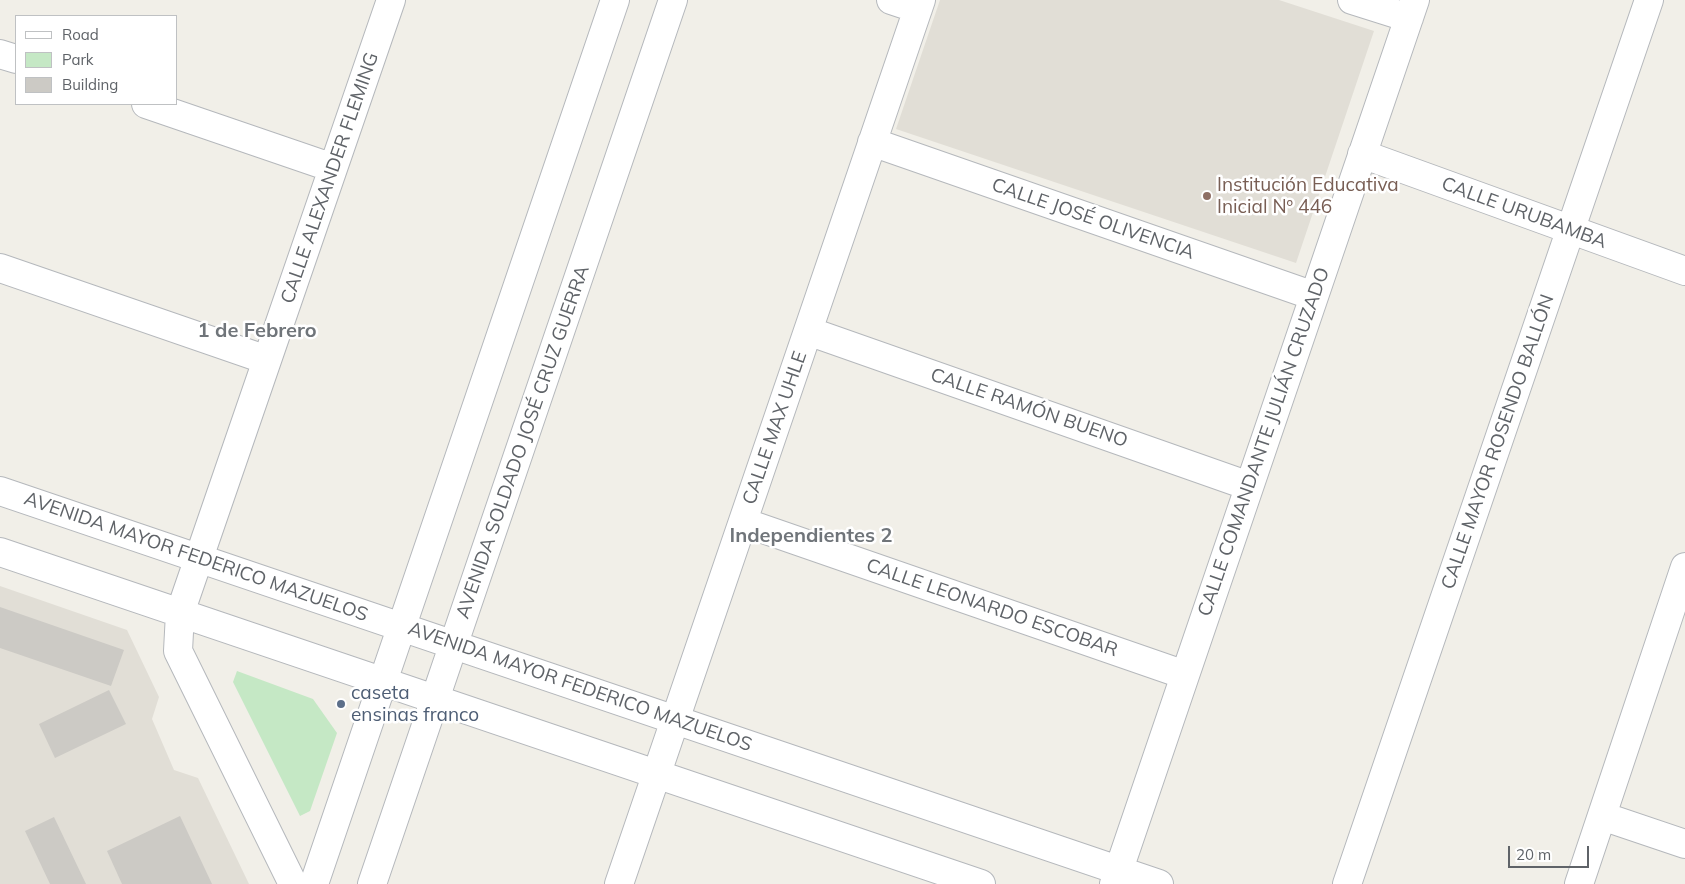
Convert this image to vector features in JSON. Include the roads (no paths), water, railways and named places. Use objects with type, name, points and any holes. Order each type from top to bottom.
[{"type":"street","name":"CALLE ALEXANDER FLEMING","points":[[294,884],[178,651],[180,613],[391,0]]},
{"type":"street","points":[[314,884],[615,0]]},
{"type":"street","name":"AVENIDA SOLDADO JOSÉ CRUZ GUERRA","points":[[372,884],[673,0]]},
{"type":"street","points":[[891,0],[919,5]]},
{"type":"street","points":[[1352,0],[1412,9]]},
{"type":"street","name":"CALLE MAYOR ROSENDO BALLÓN","points":[[1347,884],[1649,0]]},
{"type":"street","name":"CALLE MAX UHLE","points":[[619,884],[919,5]]},
{"type":"street","name":"CALLE COMANDANTE JULIÁN CRUZADO","points":[[1116,877],[1412,9]]},
{"type":"street","points":[[0,54],[15,59]]},
{"type":"street","points":[[149,105],[333,168]]},
{"type":"street","name":"CALLE JOSÉ OLIVENCIA","points":[[872,142],[1314,296]]},
{"type":"street","name":"CALLE URUBAMBA","points":[[1362,154],[1685,271]]},
{"type":"street","points":[[0,268],[267,360]]},
{"type":"street","name":"CALLE RAMÓN BUENO","points":[[808,331],[1249,486]]},
{"type":"street","name":"AVENIDA MAYOR FEDERICO MAZUELOS","points":[[0,491],[675,720],[1116,877],[1159,884]]},
{"type":"street","name":"CALLE LEONARDO ESCOBAR","points":[[743,522],[1185,675]]},
{"type":"street","points":[[0,552],[980,884]]},
{"type":"street","points":[[1579,884],[1602,816],[1676,625],[1685,567]]},
{"type":"street","points":[[1602,816],[1685,844]]},
{"type":"place","name":"Institución Educativa Inicial Nº 446","points":[[1207,196]]},
{"type":"place","name":"caseta ensinas franco","points":[[341,704]]},
{"type":"district","name":"1 de Febrero","points":[[257,331]]},
{"type":"district","name":"Independientes 2","points":[[811,536]]}]
